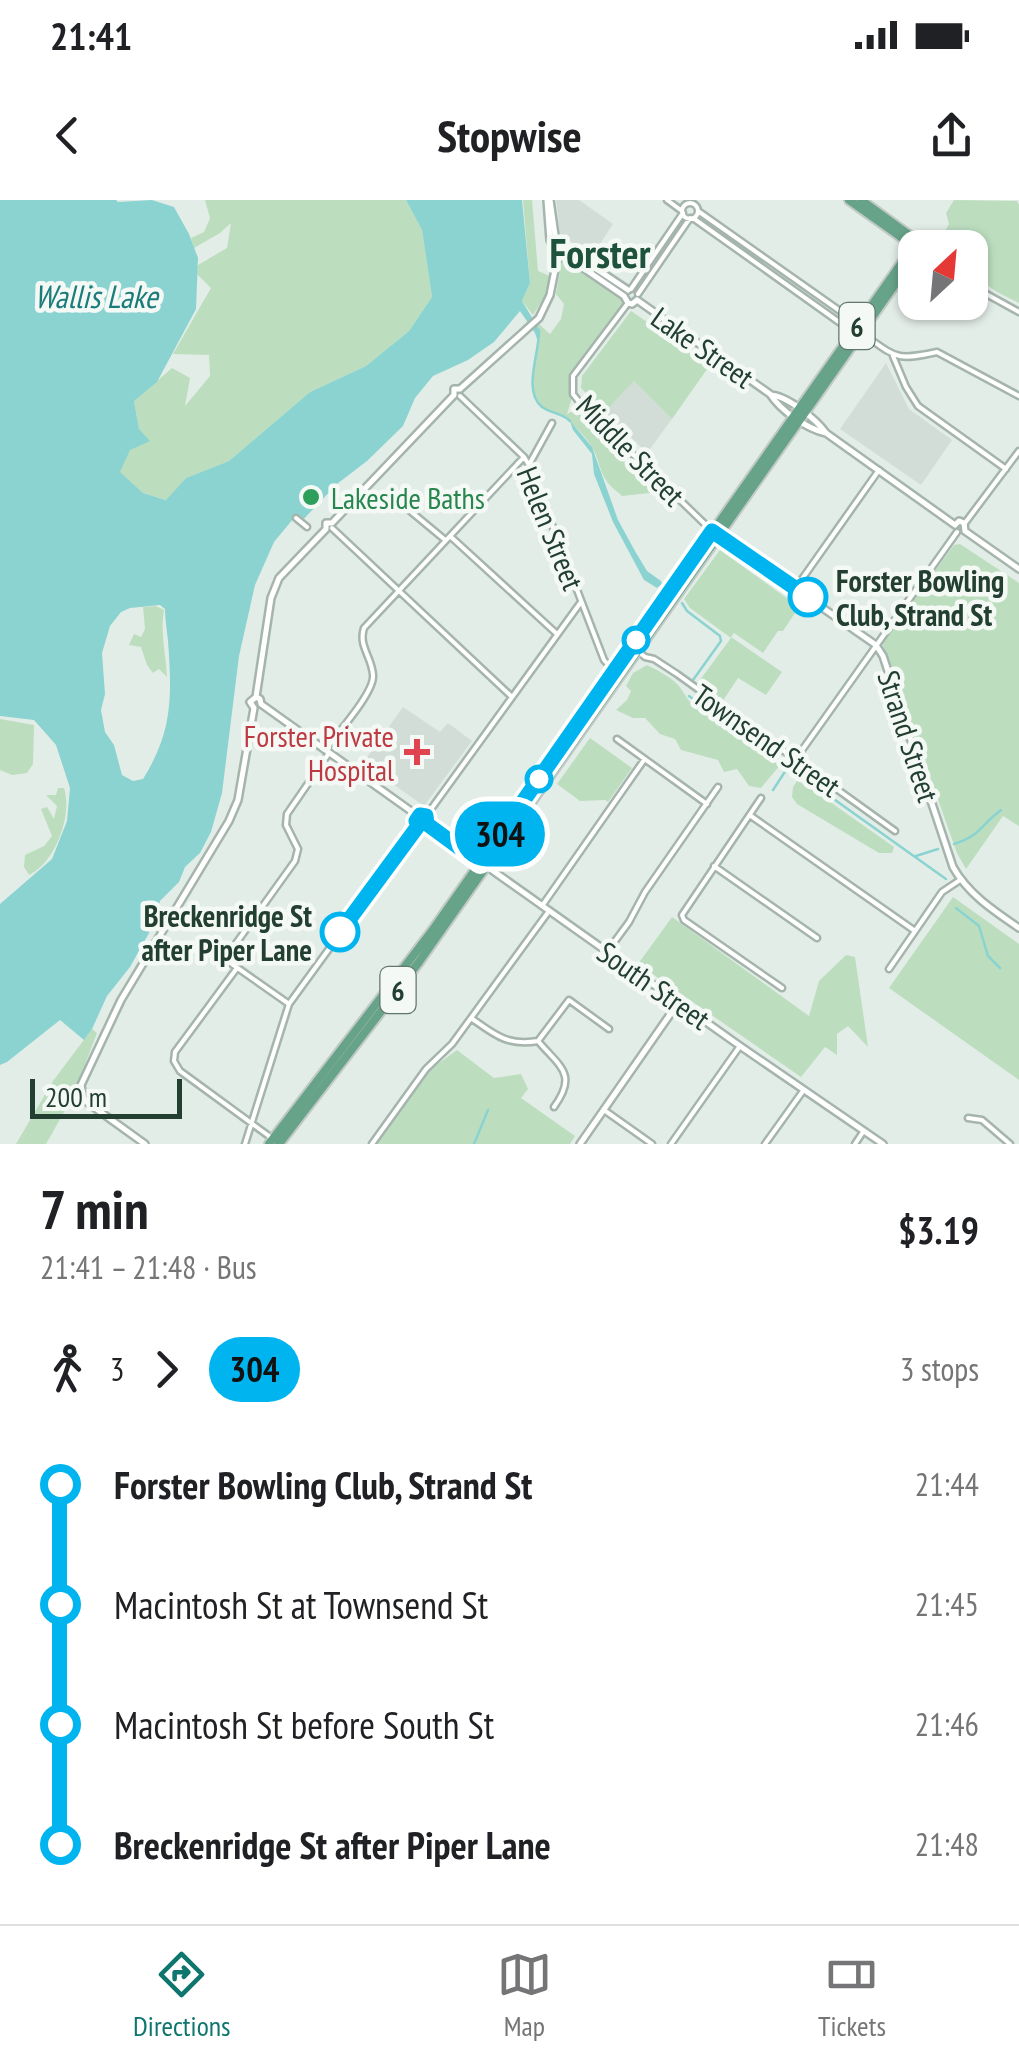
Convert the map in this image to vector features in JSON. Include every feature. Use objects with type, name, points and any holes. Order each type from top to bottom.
[{"type":"main road","points":[[849,200],[898,232]]},
{"type":"main road","points":[[861,200],[898,230]]},
{"type":"main road","name":"6","points":[[274,1142],[483,865],[898,268]]},
{"type":"main road","name":"6","points":[[858,330],[898,278]]},
{"type":"main road","name":"6","points":[[617,674],[638,652],[712,546],[716,531]]},
{"type":"street","points":[[145,1144],[88,1103],[81,1091],[83,1079],[121,1000],[238,800],[257,706],[250,702],[256,697],[271,598],[279,578],[458,393],[537,320],[550,295],[556,262],[563,251],[550,240],[549,200]]},
{"type":"street","points":[[666,200],[858,330]]},
{"type":"street","points":[[704,200],[698,210],[638,297],[632,304],[628,294],[688,202],[698,210],[893,356],[907,358],[937,352],[1019,396]]},
{"type":"street","name":"Lake Street","points":[[563,251],[638,297],[770,394],[780,396],[799,415],[820,424],[956,528]]},
{"type":"street","name":"Middle Street","points":[[628,294],[573,376],[574,394],[700,520],[716,531]]},
{"type":"street","points":[[988,295],[1019,312]]},
{"type":"street","points":[[893,356],[918,406],[1006,469]]},
{"type":"street","name":"Helen Street","points":[[458,393],[524,456],[604,660],[617,674]]},
{"type":"street","points":[[529,465],[552,423]]},
{"type":"street","points":[[965,531],[964,523],[1019,450]]},
{"type":"street","points":[[289,1004],[235,966],[232,949],[295,860],[298,849],[286,826],[287,814],[370,690],[374,677],[360,638],[364,628],[524,456]]},
{"type":"street","points":[[795,588],[879,470]]},
{"type":"street","points":[[409,510],[448,538],[557,634]]},
{"type":"street","points":[[296,518],[307,527]]},
{"type":"street","points":[[795,760],[959,521],[964,523]]},
{"type":"street","points":[[330,526],[512,697]]},
{"type":"street","points":[[956,528],[1019,569]]},
{"type":"street","name":"Strand Street","points":[[716,531],[876,645],[883,656],[950,861],[960,880],[977,897],[1019,928]]},
{"type":"street","points":[[712,546],[735,547]]},
{"type":"street","points":[[244,1144],[289,1004],[418,826],[423,826],[424,819],[581,602]]},
{"type":"street","name":"Townsend Street","points":[[638,652],[654,658],[895,831]]},
{"type":"street","name":"South Street","points":[[257,706],[424,819],[483,865],[883,1144]]},
{"type":"street","points":[[617,739],[707,804]]},
{"type":"street","points":[[542,906],[644,760]]},
{"type":"street","points":[[607,952],[718,787]]},
{"type":"street","points":[[761,798],[684,910],[684,920],[782,988]]},
{"type":"street","points":[[751,816],[915,931]]},
{"type":"street","points":[[714,866],[818,938]]},
{"type":"street","points":[[889,969],[942,892],[960,880]]},
{"type":"street","points":[[372,1144],[426,1069],[452,1044],[549,911]]},
{"type":"street","points":[[235,966],[175,1052],[174,1064],[274,1142]]},
{"type":"street","points":[[470,1018],[498,1038],[512,1042],[538,1040],[569,1000],[609,1029]]},
{"type":"street","points":[[580,1144],[678,1002]]},
{"type":"street","points":[[538,1040],[562,1069],[567,1082],[554,1107]]},
{"type":"street","points":[[671,1144],[740,1046]]},
{"type":"street","points":[[765,1144],[804,1088]]},
{"type":"street","points":[[604,1110],[652,1144]]},
{"type":"street","points":[[968,1118],[982,1120],[1010,1144]]},
{"type":"street","points":[[854,1144],[864,1130]]},
{"type":"shaded area","points":[[556,200],[579,200],[613,224],[592,256],[560,234]]},
{"type":"shaded area","points":[[886,363],[909,409],[952,440],[921,485],[840,429]]},
{"type":"shaded area","points":[[634,381],[672,419],[647,453],[605,412]]},
{"type":"shaded area","name":"Forster Private Hospital","points":[[403,707],[440,732],[448,723],[472,741],[424,806],[363,763]]},
{"type":"green space","points":[[205,200],[406,200],[422,230],[432,297],[409,331],[366,366],[310,392],[229,461],[186,478],[167,500],[143,493],[118,471],[139,430],[134,401],[172,368],[190,378],[185,406],[210,376],[209,355],[173,354],[211,288],[197,274],[198,265],[227,248],[231,223],[194,248],[191,238],[204,232],[210,218]]},
{"type":"green space","points":[[523,200],[532,200],[538,271],[550,276],[545,296],[533,315],[522,301],[530,283]]},
{"type":"green space","points":[[954,200],[1017,201],[1019,303],[988,286],[988,230],[946,230],[949,224],[946,213]]},
{"type":"green space","points":[[562,261],[624,296],[628,303],[573,376],[567,414],[575,410],[658,492],[622,496],[607,482],[583,435],[565,417],[536,400],[533,377],[537,325],[550,334],[561,319],[564,304],[556,294]]},
{"type":"green space","points":[[631,311],[710,365],[672,419],[634,381],[605,412],[581,388],[582,376]]},
{"type":"green space","points":[[960,544],[1019,583],[1019,826],[1003,816],[966,869],[882,642],[954,545]]},
{"type":"green space","points":[[720,550],[799,607],[763,653],[734,633],[731,637],[782,672],[766,695],[738,678],[722,702],[697,684],[731,638],[690,608],[684,599]]},
{"type":"green space","points":[[143,607],[164,610],[167,677],[159,669],[153,673],[141,647],[129,645],[134,634],[141,637],[145,629]]},
{"type":"green space","points":[[647,665],[674,681],[692,703],[781,764],[761,788],[749,786],[737,769],[724,772],[718,760],[681,750],[675,739],[660,734],[645,718],[633,718],[616,710],[627,700],[631,691],[626,686],[633,673]]},
{"type":"green space","points":[[0,719],[34,725],[33,764],[27,773],[12,775],[0,770]]},
{"type":"green space","points":[[590,738],[632,768],[608,802],[580,801],[557,784]]},
{"type":"green space","points":[[797,781],[894,847],[892,853],[879,853],[797,804],[792,797]]},
{"type":"green space","points":[[58,788],[64,788],[66,799],[60,837],[47,860],[29,875],[24,867],[25,855],[44,846],[52,836],[41,809],[47,807],[54,819],[57,806],[46,795],[56,795]]},
{"type":"green space","points":[[953,897],[1019,944],[1019,1080],[889,988]]},
{"type":"green space","points":[[672,917],[809,1016],[819,981],[846,955],[855,957],[868,1047],[848,1026],[837,1034],[837,1055],[825,1047],[801,1077],[638,964]]},
{"type":"green space","points":[[92,1029],[97,1033],[72,1098],[46,1144],[16,1144],[53,1081]]},
{"type":"green space","points":[[457,1050],[494,1078],[521,1074],[528,1089],[521,1098],[575,1136],[570,1144],[376,1144],[428,1071]]},
{"type":"water","name":"Wallis Lake","points":[[0,200],[152,200],[174,207],[189,234],[198,258],[196,309],[157,382],[134,401],[139,429],[150,441],[130,450],[120,472],[143,493],[166,500],[186,478],[229,461],[310,392],[366,366],[409,331],[432,297],[422,230],[406,200],[522,200],[530,283],[522,301],[539,329],[539,345],[520,311],[494,342],[468,360],[433,376],[415,398],[403,426],[337,484],[299,524],[293,519],[274,542],[255,585],[239,656],[222,793],[211,832],[200,853],[160,901],[154,924],[130,967],[107,996],[84,1040],[60,1020],[0,1065],[0,904],[52,859],[67,821],[70,788],[56,745],[34,720],[0,716]],"holes":[[[160,605],[165,609],[168,713],[153,762],[143,779],[133,781],[122,775],[114,745],[105,732],[101,710],[105,694],[102,653],[110,626],[121,612]]]},
{"type":"water","points":[[570,421],[592,447],[618,520],[647,571],[661,581],[657,588],[644,580],[613,522],[594,474],[592,454]]},
{"type":"waterway","points":[[539,330],[533,381],[536,400],[570,421]]},
{"type":"waterway","points":[[682,603],[721,641],[693,680]]},
{"type":"waterway","points":[[689,696],[946,879]]},
{"type":"waterway","points":[[773,790],[788,767]]},
{"type":"waterway","points":[[954,844],[975,834],[1001,810]]},
{"type":"waterway","points":[[916,856],[938,849]]},
{"type":"waterway","points":[[956,908],[979,926],[988,956],[1000,968]]},
{"type":"waterway","points":[[474,1144],[488,1110]]},
{"type":"bus line","name":"304","points":[[340,932],[418,826],[416,821],[422,814],[427,824],[480,863],[712,531],[808,597]]},
{"type":"place","name":"Lakeside Baths","points":[[311,497]]},
{"type":"place","name":"Forster Bowling Club, Strand St","points":[[808,597]]},
{"type":"place","name":"Forster Private Hospital","points":[[417,752]]},
{"type":"place","name":"Breckenridge St after Piper Lane","points":[[340,932]]},
{"type":"district","name":"Forster","points":[[600,253]]}]
